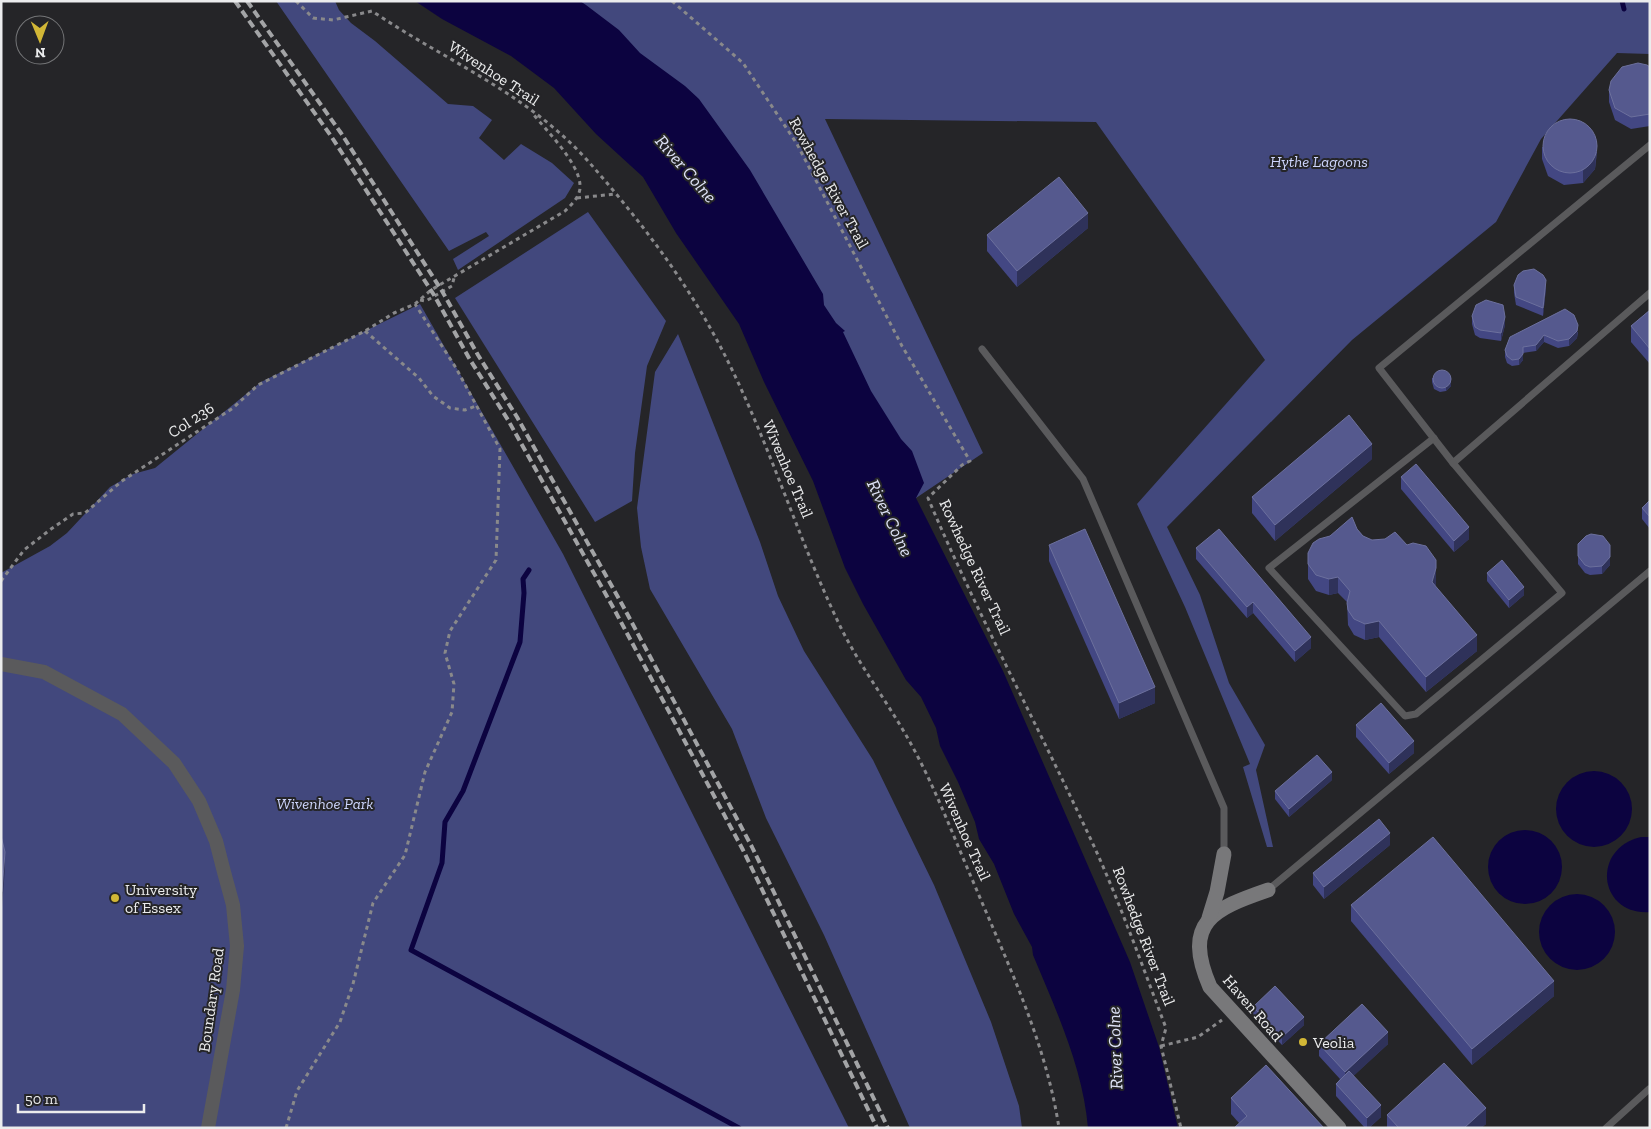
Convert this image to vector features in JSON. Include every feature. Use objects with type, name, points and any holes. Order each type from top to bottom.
[{"type":"street","name":"Boundary Road","points":[[1,664],[44,672],[122,714],[174,763],[199,801],[216,841],[233,905],[237,946],[233,990],[208,1128]]},
{"type":"street","name":"Haven Road","points":[[1224,854],[1217,892],[1209,918],[1203,926],[1200,942],[1202,969],[1210,987],[1339,1128]]},
{"type":"street","points":[[1209,918],[1225,907],[1268,890]]},
{"type":"lane","points":[[1434,438],[1269,568],[1405,716],[1416,714],[1562,594],[1453,463],[1434,438],[1379,368],[1650,145]]},
{"type":"lane","points":[[1453,463],[1650,293]]},
{"type":"lane","points":[[982,349],[1083,479],[1224,808],[1224,854]]},
{"type":"lane","points":[[1268,890],[1650,571]]},
{"type":"lane","points":[[1606,1128],[1649,1089]]},
{"type":"path","name":"Wivenhoe Trail","points":[[296,1],[313,18],[333,20],[372,11],[513,95],[558,131],[620,198],[658,248],[709,325],[749,408],[828,601],[853,651],[911,744],[945,817],[1028,1012],[1044,1062],[1059,1128]]},
{"type":"path","name":"Rowhedge River Trail","points":[[672,1],[743,63],[798,144],[902,346],[970,461],[962,465],[928,498],[956,564],[1085,826],[1119,902],[1166,1028],[1161,1046],[1181,1128]]},
{"type":"path","points":[[513,95],[532,113],[575,167],[580,185],[577,198],[614,194],[620,198]]},
{"type":"path","name":"Col 236","points":[[1,581],[24,550],[51,529],[74,514],[85,514],[122,481],[233,408],[258,385],[365,331],[394,313],[420,300],[426,301],[452,286],[454,277],[565,211],[577,198]]},
{"type":"path","points":[[286,1128],[297,1091],[340,1022],[353,984],[373,903],[405,855],[425,772],[452,712],[454,684],[445,652],[450,631],[496,560],[500,449],[456,368],[415,304]]},
{"type":"path","points":[[365,331],[419,378],[433,396],[450,408],[466,410],[476,406]]},
{"type":"path","points":[[1161,1046],[1198,1037],[1232,1012]]},
{"type":"green space","points":[[276,1],[335,1],[339,10],[351,23],[375,41],[448,104],[473,106],[492,120],[479,138],[504,160],[521,144],[552,163],[574,183],[565,198],[458,270],[453,259],[489,236],[486,232],[449,251]]},
{"type":"green space","name":"Hythe Lagoons","points":[[580,1],[1650,1],[1650,54],[1617,53],[1541,139],[1496,222],[1352,340],[1167,527],[1200,595],[1229,683],[1265,745],[1256,770],[1273,847],[1267,847],[1243,767],[1250,764],[1185,607],[1137,504],[1265,360],[1096,122],[825,119],[983,453],[916,498]]},
{"type":"green space","points":[[588,212],[666,321],[647,366],[635,453],[632,501],[595,522],[455,298]]},
{"type":"green space","name":"Wivenhoe Park","points":[[420,304],[563,554],[849,1128],[1,1128],[1,573],[50,546],[67,533],[110,487],[133,474],[155,468],[261,382]]},
{"type":"green space","points":[[678,334],[760,542],[778,596],[804,651],[873,760],[934,885],[991,1022],[1019,1106],[1022,1128],[910,1128],[824,935],[766,818],[732,729],[650,589],[641,547],[637,508],[655,372]]},
{"type":"water","name":"River Colne","points":[[415,1],[580,1],[619,30],[640,53],[685,86],[699,99],[750,170],[823,294],[824,305],[836,323],[845,331],[843,332],[871,391],[901,439],[912,451],[924,483],[916,498],[1003,671],[1130,962],[1159,1047],[1178,1128],[1088,1128],[1081,1083],[1059,1018],[1033,955],[1032,947],[1014,914],[994,864],[979,839],[975,822],[940,746],[936,728],[921,697],[906,680],[845,568],[813,481],[764,382],[739,324],[676,233],[643,177],[596,134],[554,88],[511,56],[442,19]]},
{"type":"water","points":[[1587,771],[1601,771],[1615,777],[1626,788],[1630,794],[1632,809],[1630,824],[1621,836],[1609,845],[1587,847],[1573,841],[1562,830],[1556,816],[1556,802],[1562,788],[1573,777]]},
{"type":"water","points":[[1525,830],[1546,836],[1556,846],[1562,867],[1556,888],[1546,898],[1525,904],[1504,898],[1494,888],[1488,867],[1494,846],[1504,836]]},
{"type":"water","points":[[1641,837],[1650,837],[1650,912],[1633,910],[1620,904],[1611,893],[1607,880],[1608,867],[1614,854],[1625,844]]},
{"type":"water","points":[[1570,894],[1584,894],[1598,900],[1609,911],[1615,925],[1612,947],[1604,959],[1584,970],[1570,970],[1556,964],[1545,953],[1539,939],[1539,925],[1545,911],[1556,900]]},
{"type":"building","points":[[1638,63],[1650,67],[1650,114],[1631,117],[1615,108],[1609,90],[1611,81],[1622,67]]},
{"type":"building","points":[[1570,119],[1580,121],[1589,127],[1595,136],[1597,146],[1595,156],[1589,165],[1580,171],[1570,173],[1560,171],[1551,165],[1545,156],[1543,146],[1545,136],[1551,127],[1560,121]]},
{"type":"building","points":[[1059,177],[1088,213],[1017,271],[987,235]]},
{"type":"building","points":[[1534,269],[1543,275],[1546,280],[1543,308],[1516,297],[1514,285],[1518,275],[1523,271]]},
{"type":"building","points":[[1486,300],[1503,305],[1505,317],[1501,333],[1480,330],[1475,327],[1472,316],[1476,305]]},
{"type":"building","points":[[1565,309],[1574,315],[1578,325],[1577,331],[1569,339],[1558,341],[1544,335],[1536,345],[1523,347],[1523,354],[1519,359],[1512,360],[1507,356],[1505,350],[1510,337]]},
{"type":"building","points":[[1650,310],[1650,349],[1631,326]]},
{"type":"building","points":[[1438,370],[1446,370],[1451,375],[1449,386],[1438,388],[1433,383],[1433,375]]},
{"type":"building","points":[[1349,415],[1372,444],[1275,525],[1252,497]]},
{"type":"building","points":[[1416,464],[1469,527],[1454,541],[1401,477]]},
{"type":"building","points":[[1650,500],[1650,517],[1642,508]]},
{"type":"building","points":[[1352,517],[1357,529],[1363,536],[1372,540],[1385,539],[1395,532],[1407,545],[1413,543],[1426,546],[1436,560],[1432,582],[1477,635],[1426,677],[1379,621],[1365,624],[1354,619],[1348,610],[1347,603],[1350,591],[1338,577],[1329,579],[1316,575],[1308,564],[1308,553],[1313,543],[1330,536]]},
{"type":"building","points":[[1085,529],[1155,687],[1119,703],[1049,545]]},
{"type":"building","points":[[1219,529],[1311,637],[1295,651],[1253,602],[1247,607],[1196,548]]},
{"type":"building","points":[[1591,534],[1603,536],[1610,545],[1610,557],[1602,566],[1590,567],[1585,565],[1578,556],[1578,544]]},
{"type":"building","points":[[1502,560],[1524,587],[1509,600],[1487,573]]},
{"type":"building","points":[[1381,703],[1414,741],[1389,763],[1356,725]]},
{"type":"building","points":[[1317,755],[1332,772],[1289,809],[1275,791]]},
{"type":"building","points":[[1379,819],[1390,833],[1324,887],[1313,873]]},
{"type":"building","points":[[1,836],[5,852],[1,894]]},
{"type":"building","points":[[1433,837],[1554,981],[1472,1049],[1351,905]]},
{"type":"building","points":[[1275,986],[1304,1017],[1282,1037],[1253,1007]]},
{"type":"building","points":[[1362,1004],[1388,1032],[1345,1072],[1319,1044]]},
{"type":"building","points":[[1444,1063],[1486,1108],[1464,1128],[1399,1128],[1387,1115]]},
{"type":"building","points":[[1266,1065],[1324,1128],[1234,1128],[1247,1116],[1231,1098]]},
{"type":"building","points":[[1349,1071],[1381,1105],[1367,1118],[1336,1084]]},
{"type":"waterway","points":[[1622,1],[1624,9]]},
{"type":"waterway","points":[[529,570],[523,579],[524,593],[520,642],[463,791],[445,822],[442,863],[411,950],[739,1128]]},
{"type":"railway","points":[[235,1],[331,136],[434,295],[469,358],[508,420],[614,609],[743,850],[877,1128]]},
{"type":"railway","points":[[247,1],[341,133],[442,291],[478,355],[517,417],[623,606],[752,847],[888,1128]]},
{"type":"place","name":"University of Essex","points":[[115,898]]},
{"type":"place","name":"Veolia","points":[[1303,1042]]}]
